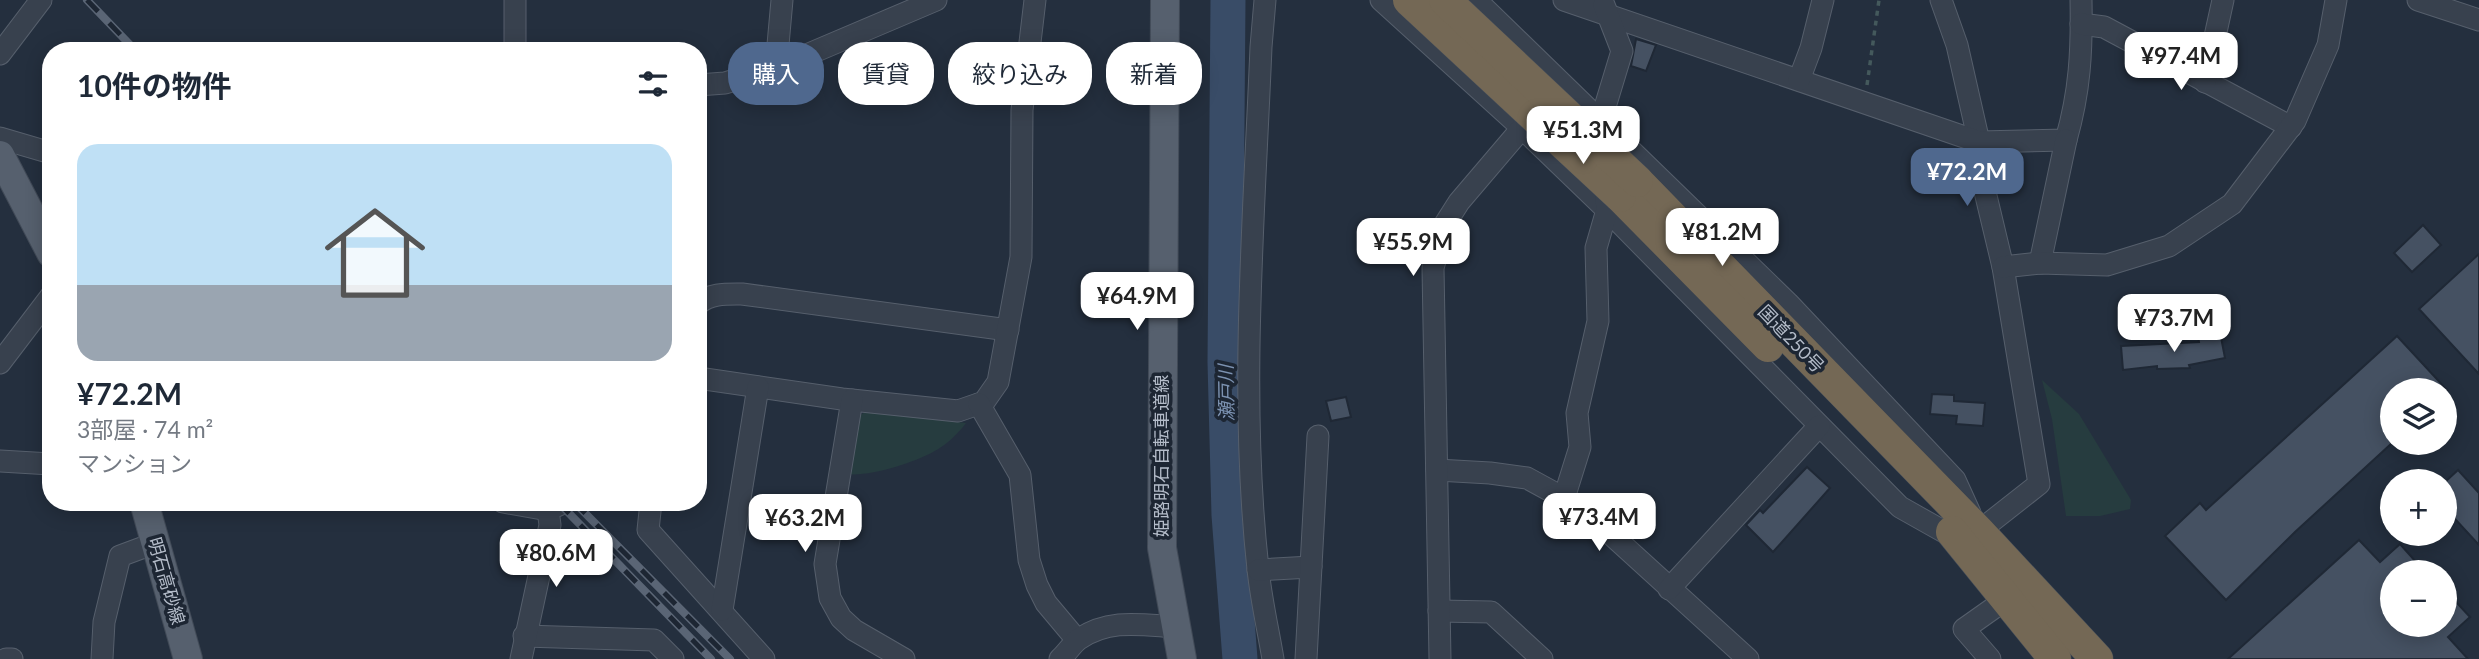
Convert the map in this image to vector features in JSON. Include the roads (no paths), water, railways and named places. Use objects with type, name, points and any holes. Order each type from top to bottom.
[{"type":"highway","name":"国道250号","points":[[1409,0],[1621,196],[2097,659]]},
{"type":"highway","name":"国道250号","points":[[1445,0],[1621,196]]},
{"type":"highway","name":"国道250号","points":[[1971,537],[2005,600],[2055,659]]},
{"type":"main road","name":"姫路明石自転車道線","points":[[1165,0],[1162,548],[1182,659]]},
{"type":"main road","points":[[0,155],[42,236]]},
{"type":"main road","name":"明石高砂線","points":[[146,511],[188,659]]},
{"type":"street","points":[[0,54],[41,0]]},
{"type":"street","points":[[514,0],[515,42]]},
{"type":"street","points":[[778,42],[782,0]]},
{"type":"street","points":[[824,47],[936,0]]},
{"type":"street","points":[[707,379],[852,400],[958,411],[984,402],[998,382],[1021,257],[1022,110],[1035,0]]},
{"type":"street","points":[[1265,0],[1249,342],[1250,466],[1258,570],[1273,659]]},
{"type":"street","points":[[1381,0],[1522,128],[1621,196],[1819,426],[1899,507],[1971,537]]},
{"type":"street","points":[[1476,0],[1788,303],[1955,480],[1971,537]]},
{"type":"street","points":[[1564,0],[1604,7],[1799,80],[1979,142],[2066,140]]},
{"type":"street","points":[[1799,80],[1811,48],[1823,0]]},
{"type":"street","points":[[1941,0],[1957,45],[1979,142],[1981,175],[2003,267],[2039,484],[1971,537]]},
{"type":"street","points":[[2040,263],[2076,103],[2082,42],[2081,0]]},
{"type":"street","points":[[2205,82],[2222,0]]},
{"type":"street","points":[[2003,267],[2040,263],[2107,265],[2169,246],[2232,204],[2291,127],[2328,45],[2336,0]]},
{"type":"street","points":[[2418,0],[2479,20]]},
{"type":"street","points":[[1564,498],[1580,447],[1577,414],[1598,321],[1596,247],[1621,196],[1601,120],[1622,51],[1604,7]]},
{"type":"street","points":[[2081,24],[2104,27],[2291,127]]},
{"type":"street","points":[[707,84],[728,82]]},
{"type":"street","points":[[1440,659],[1433,268],[1445,224],[1459,202],[1522,128]]},
{"type":"street","points":[[0,138],[42,150]]},
{"type":"street","points":[[707,298],[723,294],[743,294],[1008,330]]},
{"type":"street","points":[[0,363],[42,308]]},
{"type":"street","points":[[722,610],[758,387]]},
{"type":"street","points":[[852,400],[825,564],[831,598],[841,618],[853,630],[881,653],[904,659]]},
{"type":"street","points":[[979,404],[1020,475],[1029,560],[1037,585],[1046,603],[1077,640]]},
{"type":"street","points":[[1669,589],[1819,426]]},
{"type":"street","points":[[1306,659],[1318,436]]},
{"type":"street","points":[[0,461],[42,463]]},
{"type":"street","points":[[1437,470],[1490,472],[1527,478],[1582,508],[1748,659]]},
{"type":"street","points":[[521,659],[524,636],[555,511]]},
{"type":"street","points":[[650,511],[648,530],[764,659]]},
{"type":"street","points":[[102,659],[104,622],[120,556],[155,543]]},
{"type":"street","points":[[1258,570],[1311,567]]},
{"type":"street","points":[[1990,659],[1964,629],[2005,600]]},
{"type":"street","points":[[1440,611],[1491,612],[1542,659]]},
{"type":"street","points":[[1060,659],[1077,640],[1100,628],[1124,623],[1176,627]]},
{"type":"street","points":[[524,636],[654,640],[673,659]]},
{"type":"street","points":[[6,659],[12,659]]},
{"type":"waterway","name":"瀬戸川","points":[[1228,0],[1225,362],[1229,515],[1240,659]]},
{"type":"railway","points":[[87,0],[127,42]]},
{"type":"railway","points":[[567,511],[711,659]]},
{"type":"railway","points":[[583,511],[730,659]]}]
